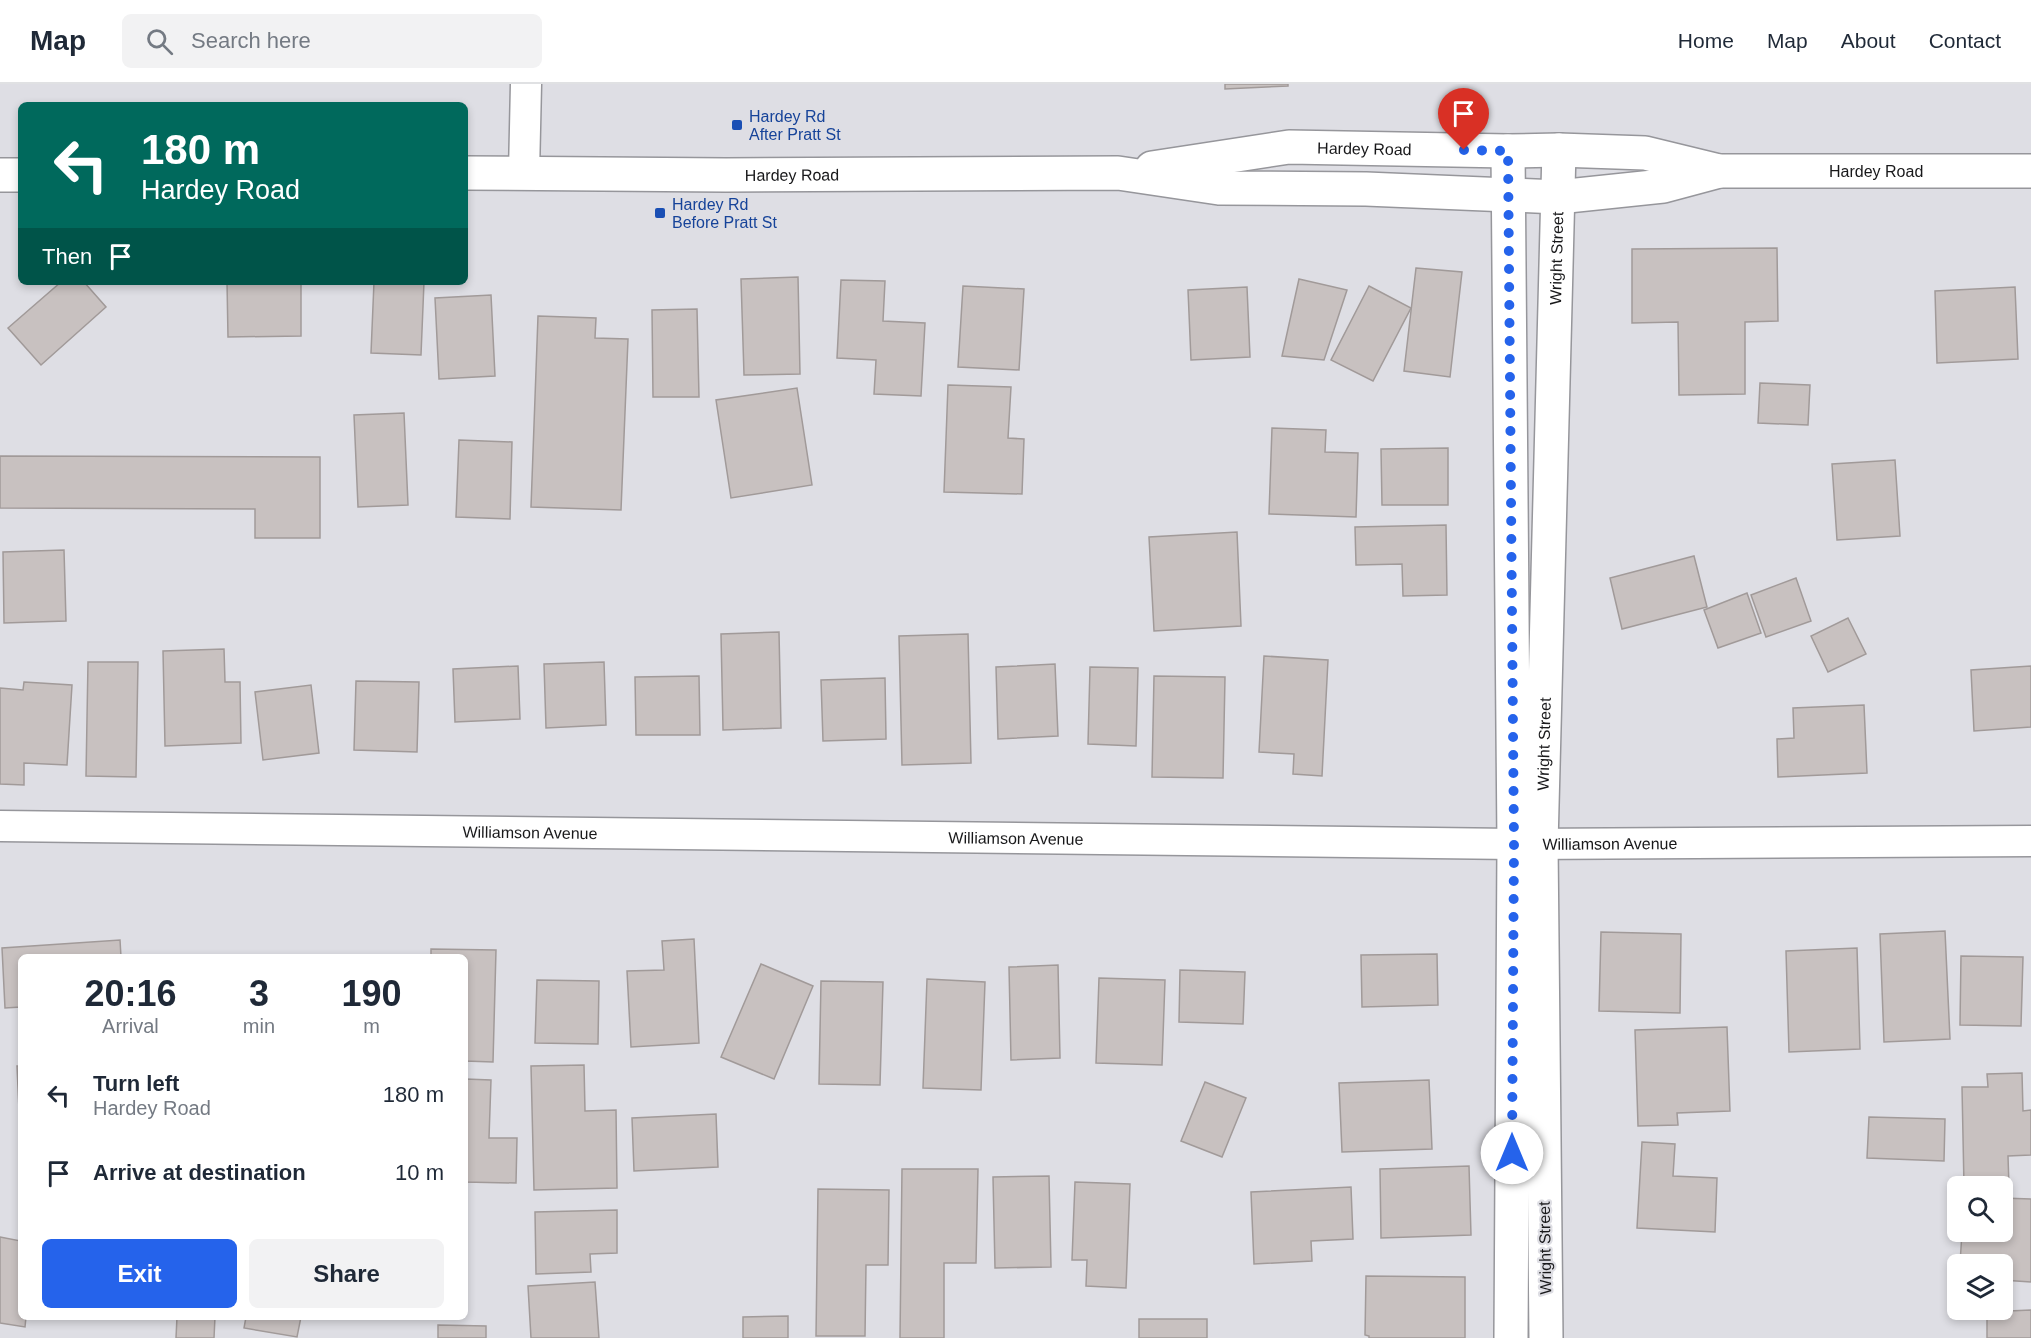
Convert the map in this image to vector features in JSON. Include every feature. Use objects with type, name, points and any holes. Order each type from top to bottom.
[{"type":"street","points":[[524,173],[526,84]]},
{"type":"street","name":"Hardey Road","points":[[468,173],[726,175],[1118,173],[1289,147],[1646,153],[1719,171],[2031,171]]},
{"type":"street","name":"Wright Street","points":[[1511,1338],[1527,844],[1559,150]]},
{"type":"street","name":"Wright Street","points":[[1508,151],[1527,844],[1546,1338]]},
{"type":"street","name":"Hardey Road","points":[[1118,173],[1219,188],[1366,189],[1558,197],[1663,186],[1719,171]]},
{"type":"street","points":[[0,175],[18,175]]},
{"type":"street","name":"Williamson Avenue","points":[[0,826],[1527,844],[2031,841]]},
{"type":"building","points":[[1225,84],[1288,84],[1288,86],[1225,89]]},
{"type":"building","points":[[1777,248],[1778,321],[1745,322],[1745,394],[1679,395],[1678,322],[1632,323],[1632,249]]},
{"type":"building","points":[[1416,268],[1462,272],[1450,377],[1404,371]]},
{"type":"building","points":[[798,277],[800,374],[744,375],[741,279]]},
{"type":"building","points":[[1299,279],[1347,290],[1324,360],[1282,356]]},
{"type":"building","points":[[841,280],[885,281],[883,321],[925,323],[921,396],[874,394],[876,360],[837,358]]},
{"type":"building","points":[[58,285],[87,285],[106,307],[41,365],[8,328]]},
{"type":"building","points":[[227,285],[301,285],[301,336],[228,337]]},
{"type":"building","points":[[374,285],[424,285],[421,355],[371,353]]},
{"type":"building","points":[[963,286],[1024,289],[1019,370],[958,367]]},
{"type":"building","points":[[1369,286],[1411,308],[1373,381],[1331,360]]},
{"type":"building","points":[[1247,287],[1250,357],[1191,360],[1188,290]]},
{"type":"building","points":[[2015,287],[2018,359],[1937,363],[1935,291]]},
{"type":"building","points":[[491,295],[495,376],[439,379],[435,298]]},
{"type":"building","points":[[697,309],[699,397],[653,397],[652,310]]},
{"type":"building","points":[[538,316],[596,318],[595,338],[628,339],[621,510],[531,507]]},
{"type":"building","points":[[1760,383],[1810,385],[1808,425],[1758,423]]},
{"type":"building","points":[[948,385],[1011,387],[1008,438],[1024,439],[1022,494],[944,492]]},
{"type":"building","points":[[797,388],[812,485],[731,498],[716,400]]},
{"type":"building","points":[[404,413],[408,505],[358,507],[354,415]]},
{"type":"building","points":[[1272,428],[1326,430],[1325,452],[1358,453],[1356,517],[1269,514]]},
{"type":"building","points":[[459,440],[512,442],[510,519],[456,517]]},
{"type":"building","points":[[1448,448],[1448,505],[1382,505],[1381,449]]},
{"type":"building","points":[[0,456],[320,457],[320,538],[255,538],[255,509],[0,508]]},
{"type":"building","points":[[1895,460],[1900,536],[1837,540],[1832,464]]},
{"type":"building","points":[[1446,525],[1447,595],[1403,596],[1402,564],[1356,565],[1355,527]]},
{"type":"building","points":[[1237,532],[1241,626],[1154,631],[1149,537]]},
{"type":"building","points":[[64,550],[66,621],[4,623],[3,552]]},
{"type":"building","points":[[1694,556],[1707,607],[1622,629],[1610,578]]},
{"type":"building","points":[[1796,578],[1811,621],[1766,637],[1751,595]]},
{"type":"building","points":[[1747,593],[1761,633],[1718,648],[1704,610]]},
{"type":"building","points":[[1848,618],[1866,654],[1828,672],[1811,636]]},
{"type":"building","points":[[779,632],[781,728],[723,730],[721,634]]},
{"type":"building","points":[[968,634],[971,763],[902,765],[899,636]]},
{"type":"building","points":[[224,649],[225,682],[240,682],[241,743],[165,746],[163,651]]},
{"type":"building","points":[[1264,656],[1328,660],[1322,776],[1293,774],[1294,754],[1259,752]]},
{"type":"building","points":[[88,662],[138,662],[136,777],[86,776]]},
{"type":"building","points":[[604,662],[606,725],[546,728],[544,664]]},
{"type":"building","points":[[1055,664],[1058,736],[998,739],[996,667]]},
{"type":"building","points":[[518,666],[520,719],[455,722],[453,669]]},
{"type":"building","points":[[2031,666],[2031,727],[1974,731],[1971,670]]},
{"type":"building","points":[[1090,667],[1138,668],[1136,746],[1088,744]]},
{"type":"building","points":[[699,676],[700,735],[636,735],[635,677]]},
{"type":"building","points":[[1154,676],[1225,677],[1223,778],[1152,777]]},
{"type":"building","points":[[885,678],[886,739],[823,741],[821,680]]},
{"type":"building","points":[[356,681],[419,682],[417,752],[354,750]]},
{"type":"building","points":[[24,682],[72,685],[67,765],[24,763],[24,785],[0,784],[0,688],[23,690]]},
{"type":"building","points":[[311,685],[319,753],[263,760],[255,692]]},
{"type":"building","points":[[1864,705],[1867,773],[1778,777],[1777,739],[1794,738],[1793,708]]},
{"type":"building","points":[[1945,931],[1950,1039],[1884,1042],[1880,934]]},
{"type":"building","points":[[1601,932],[1681,934],[1680,1013],[1599,1011]]},
{"type":"building","points":[[694,939],[699,1043],[631,1047],[627,971],[664,970],[662,941]]},
{"type":"building","points":[[120,940],[121,954],[18,954],[18,1007],[5,1008],[2,948]]},
{"type":"building","points":[[1857,948],[1860,1049],[1789,1052],[1786,951]]},
{"type":"building","points":[[431,949],[496,950],[493,1062],[468,1061],[468,954],[431,954]]},
{"type":"building","points":[[1437,954],[1438,1005],[1362,1007],[1361,955]]},
{"type":"building","points":[[1961,956],[2023,957],[2021,1026],[1960,1025]]},
{"type":"building","points":[[761,964],[813,986],[774,1079],[721,1057]]},
{"type":"building","points":[[1058,965],[1060,1058],[1011,1060],[1009,967]]},
{"type":"building","points":[[1180,970],[1245,972],[1243,1024],[1179,1022]]},
{"type":"building","points":[[1099,978],[1165,980],[1162,1065],[1096,1063]]},
{"type":"building","points":[[927,979],[985,982],[981,1090],[923,1088]]},
{"type":"building","points":[[537,980],[599,981],[598,1044],[535,1043]]},
{"type":"building","points":[[821,981],[883,982],[880,1085],[819,1084]]},
{"type":"building","points":[[1727,1027],[1730,1111],[1677,1113],[1678,1125],[1638,1126],[1635,1030]]},
{"type":"building","points":[[584,1065],[585,1111],[616,1110],[617,1188],[534,1190],[531,1066]]},
{"type":"building","points":[[2022,1073],[2023,1111],[2031,1110],[2031,1155],[2008,1156],[2009,1176],[1964,1176],[1962,1087],[1988,1087],[1987,1074]]},
{"type":"building","points":[[468,1079],[491,1080],[489,1138],[517,1138],[516,1183],[468,1182]]},
{"type":"building","points":[[1429,1080],[1432,1149],[1342,1152],[1339,1083]]},
{"type":"building","points":[[1205,1082],[1246,1098],[1222,1157],[1181,1141]]},
{"type":"building","points":[[716,1114],[718,1167],[634,1171],[632,1118]]},
{"type":"building","points":[[1869,1117],[1945,1119],[1944,1161],[1867,1158]]},
{"type":"building","points":[[1642,1142],[1675,1144],[1673,1176],[1717,1178],[1715,1232],[1637,1228]]},
{"type":"building","points":[[1469,1166],[1471,1235],[1381,1238],[1380,1169]]},
{"type":"building","points":[[902,1169],[978,1169],[976,1263],[944,1263],[944,1338],[900,1338]]},
{"type":"building","points":[[1049,1176],[1051,1267],[995,1268],[993,1177]]},
{"type":"building","points":[[1075,1182],[1130,1184],[1126,1288],[1086,1286],[1087,1260],[1072,1260]]},
{"type":"building","points":[[1351,1187],[1353,1239],[1311,1241],[1312,1261],[1254,1264],[1251,1192]]},
{"type":"building","points":[[818,1189],[889,1190],[888,1265],[866,1265],[865,1336],[816,1336]]},
{"type":"building","points":[[2013,1198],[2031,1199],[2031,1282],[2013,1281],[2013,1254],[1961,1254],[1961,1242],[2013,1242]]},
{"type":"building","points":[[617,1210],[617,1253],[590,1254],[591,1272],[536,1274],[535,1212]]},
{"type":"building","points":[[0,1237],[18,1240],[18,1320],[26,1320],[25,1327],[0,1323]]},
{"type":"building","points":[[1366,1276],[1465,1277],[1465,1338],[1369,1338],[1365,1335]]},
{"type":"building","points":[[595,1282],[599,1338],[531,1338],[528,1286]]},
{"type":"building","points":[[2031,1310],[2031,1338],[1987,1338],[1987,1320],[2013,1320],[2013,1311]]},
{"type":"building","points":[[788,1316],[788,1338],[743,1338],[743,1317]]},
{"type":"building","points":[[1139,1319],[1207,1319],[1207,1338],[1139,1338]]},
{"type":"building","points":[[177,1320],[215,1320],[214,1338],[176,1338]]},
{"type":"building","points":[[245,1320],[300,1320],[297,1337],[244,1328]]},
{"type":"building","points":[[438,1325],[486,1326],[486,1338],[438,1338]]},
{"type":"place","name":"Hardey Rd After Pratt St","points":[[737,125]]},
{"type":"place","name":"Hardey Rd Before Pratt St","points":[[660,213]]},
{"type":"route","points":[[1464,150],[1508,151],[1514,844],[1512,1153]]}]
